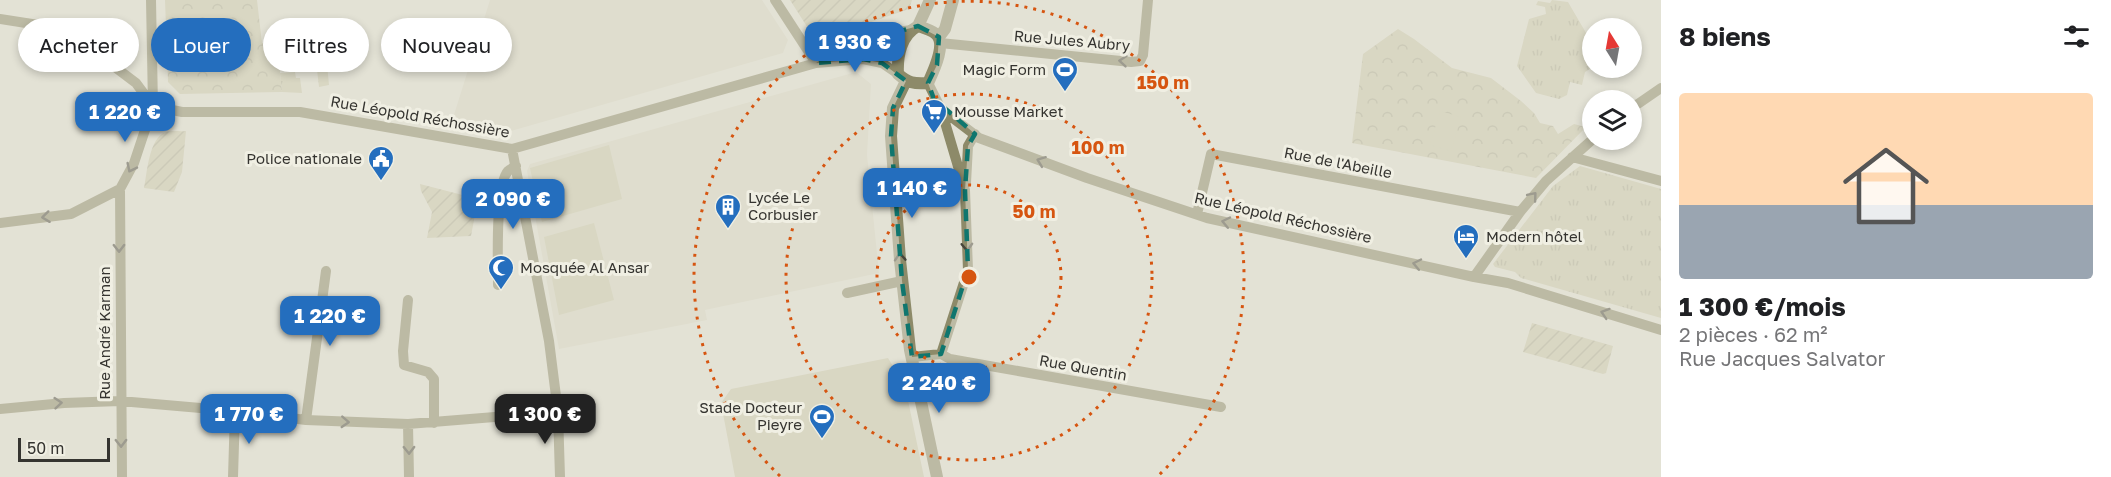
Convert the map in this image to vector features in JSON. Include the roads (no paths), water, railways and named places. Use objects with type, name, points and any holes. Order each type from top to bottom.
[{"type":"street","points":[[0,223],[71,214],[120,189],[134,163],[153,106],[151,0]]},
{"type":"street","points":[[775,0],[816,63]]},
{"type":"street","points":[[930,0],[901,47],[897,62],[902,78],[894,108],[891,136],[902,281],[912,357],[937,477]]},
{"type":"street","points":[[902,78],[913,84],[928,83],[937,65],[940,40],[953,0]]},
{"type":"street","name":"Rue Jules Aubry","points":[[940,40],[1131,62],[1140,61],[1143,55],[1148,0]]},
{"type":"street","points":[[0,20],[45,26],[82,45],[99,55],[136,84],[153,106]]},
{"type":"street","points":[[914,28],[934,32],[940,40]]},
{"type":"street","name":"Rue Léopold Réchossière","points":[[816,63],[843,47],[884,33],[914,28]]},
{"type":"street","name":"Rue Léopold Réchossière","points":[[153,106],[182,112],[300,112],[512,149],[816,63],[863,59],[882,63],[902,78]]},
{"type":"street","name":"Rue Léopold Réchossière","points":[[928,83],[941,109],[979,138],[1087,178],[1197,214],[1508,283],[1661,330]]},
{"type":"street","points":[[1642,101],[1661,88]]},
{"type":"street","points":[[941,109],[965,190]]},
{"type":"street","points":[[912,357],[941,354],[968,270],[965,190],[968,146],[975,134]]},
{"type":"street","points":[[1474,277],[1520,212],[1546,181],[1582,148]]},
{"type":"street","points":[[512,149],[549,341],[558,412],[560,477]]},
{"type":"street","name":"Rue de l'Abeille","points":[[1197,214],[1212,154],[1520,212]]},
{"type":"street","points":[[1572,157],[1661,181]]},
{"type":"street","points":[[498,285],[498,232],[502,185],[507,172],[516,166]]},
{"type":"street","name":"Rue André Karman","points":[[120,189],[122,477]]},
{"type":"street","points":[[306,420],[326,271]]},
{"type":"street","points":[[847,293],[902,281]]},
{"type":"street","points":[[408,300],[403,351],[404,365],[428,372],[434,379],[434,423]]},
{"type":"street","name":"Rue Quentin","points":[[941,354],[950,359],[1221,407]]},
{"type":"street","points":[[0,409],[120,400],[306,420],[408,424],[558,412]]},
{"type":"street","points":[[233,477],[235,411]]},
{"type":"street","points":[[408,424],[409,477]]},
{"type":"place","name":"Magic Form","points":[[1065,93]]},
{"type":"place","name":"Mousse Market","points":[[934,135]]},
{"type":"place","name":"Police nationale","points":[[381,182]]},
{"type":"place","name":"Lycée Le Corbusier","points":[[728,230]]},
{"type":"place","name":"Modern hôtel","points":[[1466,260]]},
{"type":"place","name":"Mosquée Al Ansar","points":[[501,291]]},
{"type":"place","name":"Stade Docteur Pieyre","points":[[822,440]]}]
